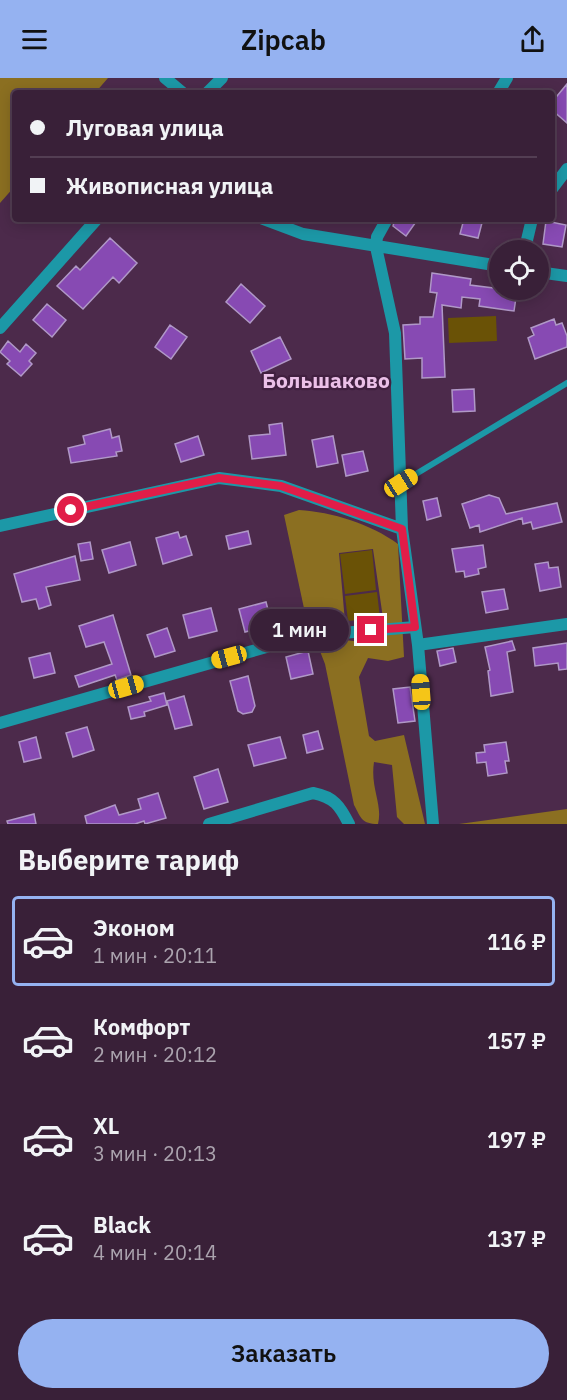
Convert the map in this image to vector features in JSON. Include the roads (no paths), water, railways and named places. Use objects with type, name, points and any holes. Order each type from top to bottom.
[{"type":"street","points":[[165,78],[179,90]]},
{"type":"street","points":[[210,90],[222,78]]},
{"type":"street","points":[[555,185],[567,169]]},
{"type":"street","points":[[0,328],[94,222]]},
{"type":"street","points":[[271,222],[303,234],[489,264]]},
{"type":"street","points":[[385,222],[377,237],[376,247],[394,333],[402,529],[418,645],[433,824]]},
{"type":"street","points":[[527,240],[531,222]]},
{"type":"street","points":[[549,274],[567,276]]},
{"type":"street","points":[[0,526],[219,478],[281,486],[402,529]]},
{"type":"street","points":[[418,645],[567,624]]},
{"type":"street","points":[[0,723],[305,636],[415,627]]},
{"type":"street","points":[[209,824],[314,793],[328,796],[339,805],[349,824]]},
{"type":"lane","points":[[401,483],[567,383]]},
{"type":"district","name":"Большаково","points":[[326,380]]}]
